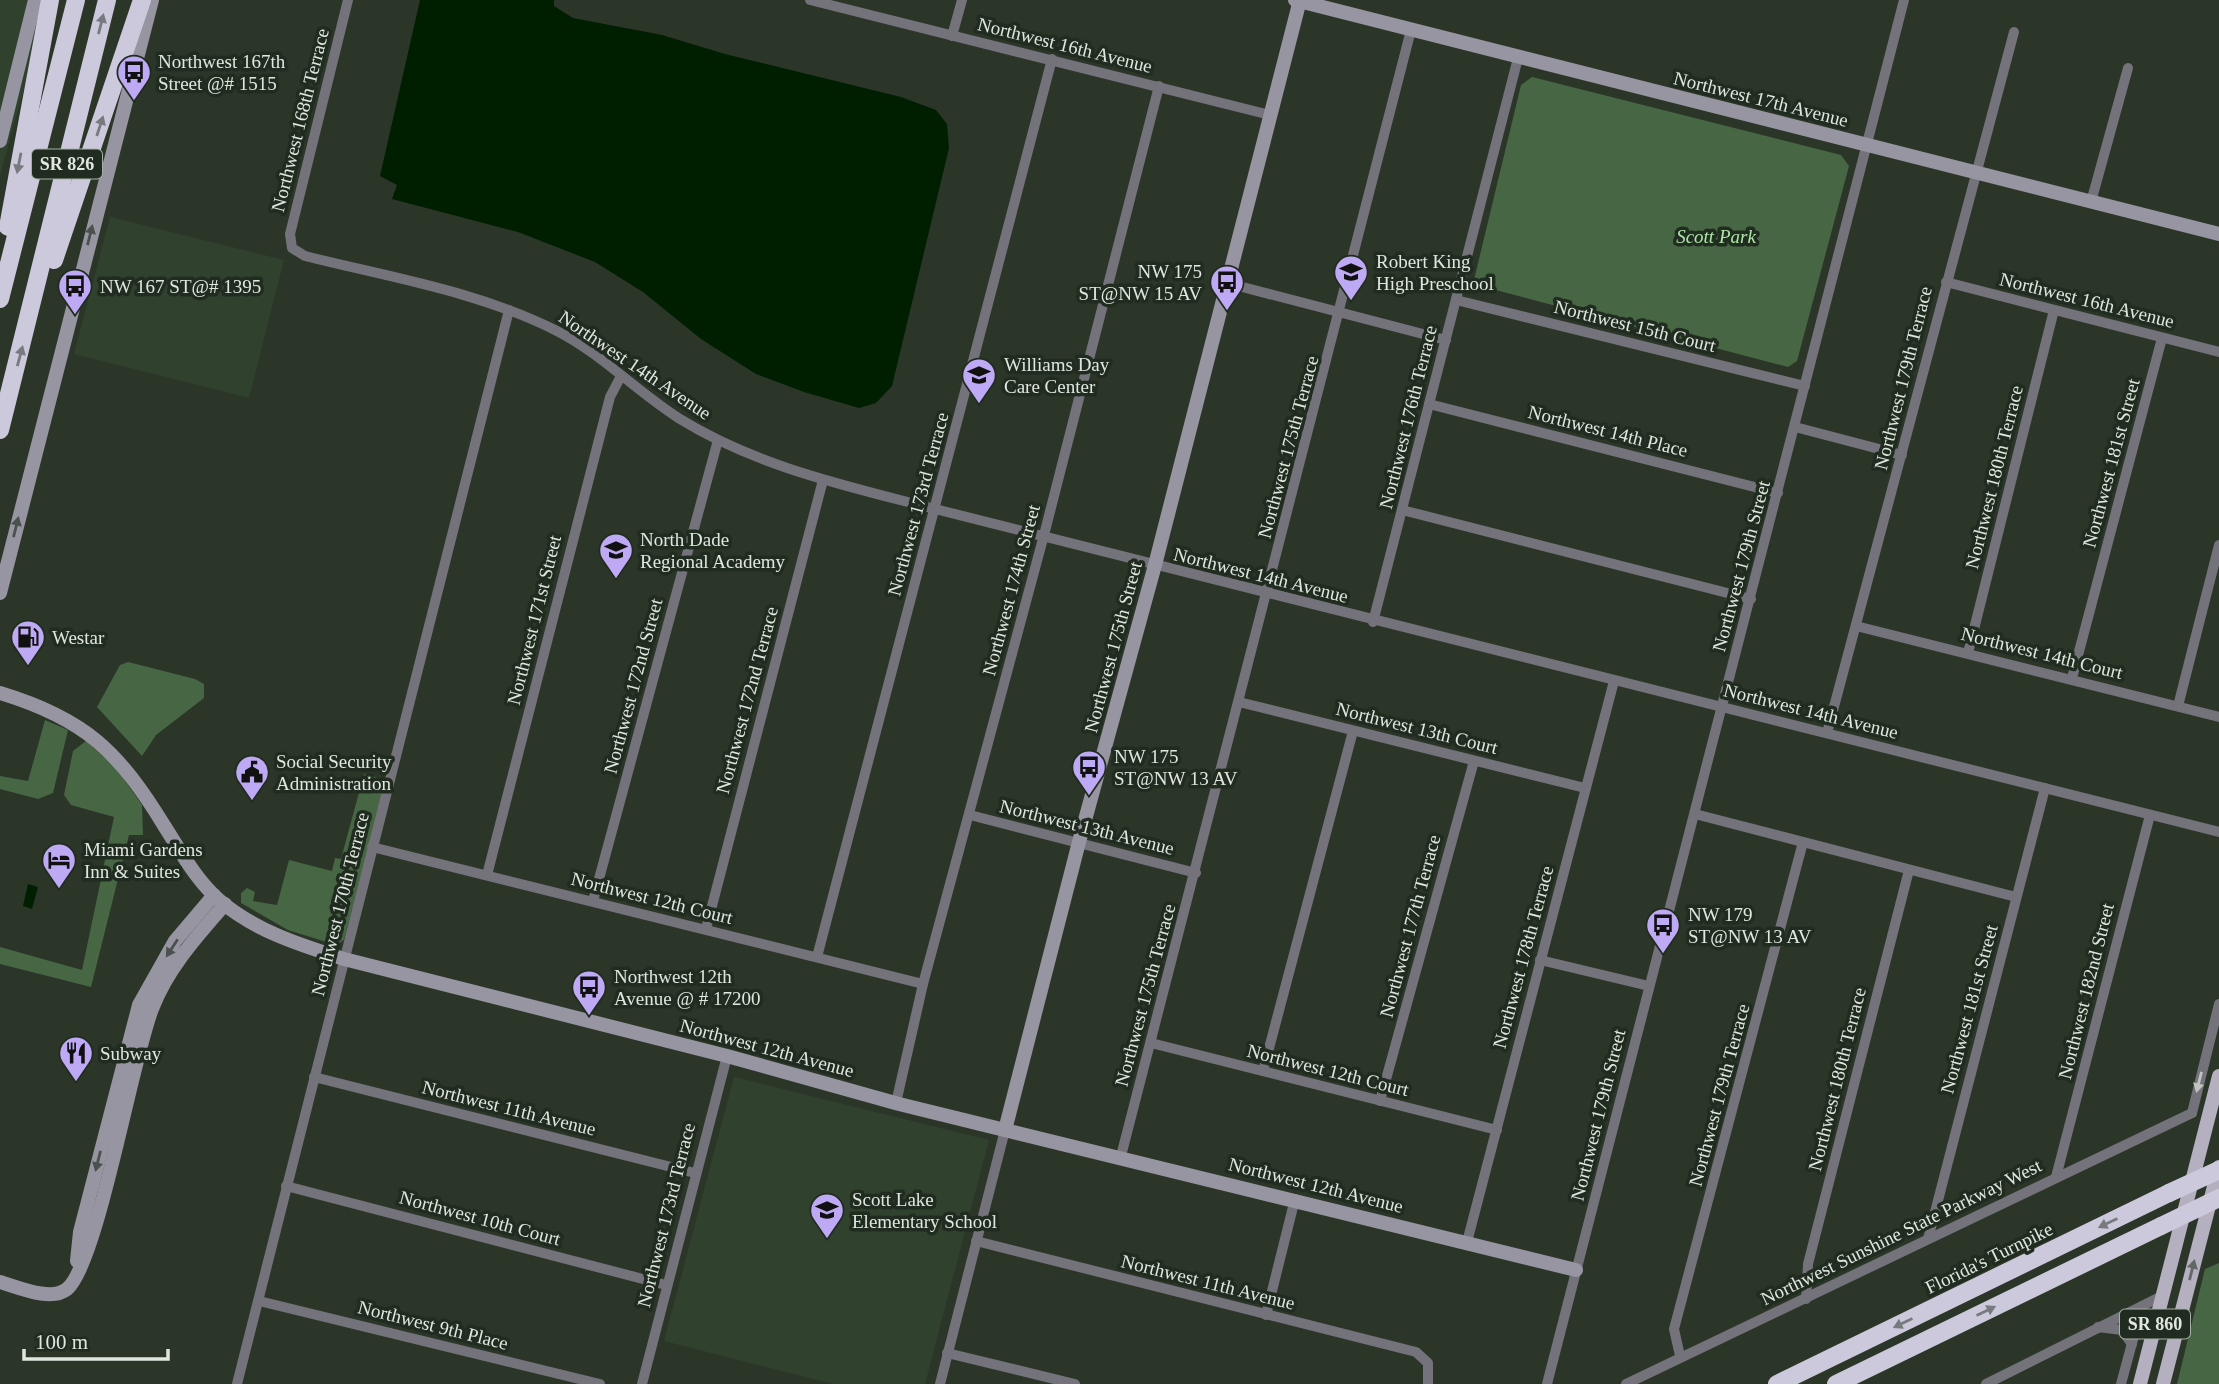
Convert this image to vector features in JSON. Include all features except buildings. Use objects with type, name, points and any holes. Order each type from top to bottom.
[{"type":"highway","points":[[7,271],[8,222],[50,0]]},
{"type":"highway","name":"SR 826","points":[[0,299],[76,0]]},
{"type":"highway","name":"SR 826","points":[[0,430],[28,329],[107,0]]},
{"type":"highway","points":[[28,329],[79,191],[142,0]]},
{"type":"highway","name":"Florida's Turnpike","points":[[1777,1384],[2219,1168]]},
{"type":"highway","points":[[1836,1384],[2219,1198]]},
{"type":"main road","name":"SR 860","points":[[2140,1384],[2219,1076]]},
{"type":"main road","name":"SR 860","points":[[2163,1384],[2219,1168]]},
{"type":"street","points":[[0,141],[35,0]]},
{"type":"street","points":[[0,593],[152,0]]},
{"type":"street","name":"Northwest 168th Terrace","points":[[292,248],[290,234],[348,0]]},
{"type":"street","name":"Northwest 16th Avenue","points":[[810,0],[1270,115]]},
{"type":"street","points":[[952,36],[961,0]]},
{"type":"street","name":"Northwest 17th Avenue","points":[[1298,0],[2219,234]]},
{"type":"street","name":"Northwest 175th Street","points":[[940,1384],[1079,842],[1156,565],[1298,0]]},
{"type":"street","name":"Northwest 179th Street","points":[[1547,1384],[1904,0]]},
{"type":"street","name":"Northwest 175th Terrace","points":[[1121,1156],[1412,30]]},
{"type":"street","name":"Northwest 179th Terrace","points":[[1827,733],[2014,32]]},
{"type":"street","name":"Northwest 176th Terrace","points":[[1373,622],[1518,58]]},
{"type":"street","name":"Northwest 173rd Terrace","points":[[817,957],[1052,59]]},
{"type":"street","points":[[2091,202],[2128,68]]},
{"type":"street","name":"Northwest 174th Street","points":[[895,1103],[923,984],[1044,534],[1159,86]]},
{"type":"street","name":"Northwest 14th Avenue","points":[[292,248],[305,256],[509,310],[556,331],[600,359],[680,419],[718,440],[752,456],[823,480],[1044,534],[1373,622],[1722,706],[2219,832]]},
{"type":"street","name":"Northwest 16th Avenue","points":[[1946,282],[2219,352]]},
{"type":"street","points":[[1227,283],[1446,340]]},
{"type":"street","name":"Northwest 15th Court","points":[[1456,300],[1805,386]]},
{"type":"street","name":"Northwest 170th Terrace","points":[[237,1384],[509,310]]},
{"type":"street","name":"Northwest 180th Terrace","points":[[1968,653],[2054,310]]},
{"type":"street","name":"Northwest 181st Street","points":[[2072,678],[2162,338]]},
{"type":"street","name":"Northwest 171st Street","points":[[487,875],[610,397],[621,376]]},
{"type":"street","name":"Northwest 14th Place","points":[[1429,404],[1778,493]]},
{"type":"street","points":[[1795,427],[1902,455]]},
{"type":"street","name":"Northwest 172nd Street","points":[[593,901],[718,440]]},
{"type":"street","name":"Northwest 172nd Terrace","points":[[706,929],[823,480]]},
{"type":"street","points":[[1402,510],[1751,599]]},
{"type":"street","points":[[2178,706],[2219,545]]},
{"type":"street","name":"Northwest 14th Court","points":[[1856,626],[2219,717]]},
{"type":"street","name":"Northwest 178th Terrace","points":[[1468,1242],[1614,681]]},
{"type":"street","name":"Northwest 12th Avenue","points":[[0,693],[47,708],[77,725],[115,754],[136,780],[192,870],[219,899],[287,940],[344,959],[727,1056],[895,1103],[1121,1156],[1576,1270]]},
{"type":"street","name":"Northwest 13th Court","points":[[1239,702],[1585,788]]},
{"type":"street","points":[[1263,1071],[1353,731]]},
{"type":"street","name":"Northwest 177th Terrace","points":[[1380,1101],[1474,761]]},
{"type":"street","name":"Northwest 181st Street","points":[[1928,1239],[2045,788]]},
{"type":"street","points":[[1695,814],[2017,897]]},
{"type":"street","name":"Northwest 13th Avenue","points":[[970,815],[1196,873]]},
{"type":"street","name":"Northwest 182nd Street","points":[[2056,1177],[2150,815]]},
{"type":"street","name":"Northwest 179th Terrace","points":[[1680,1356],[1674,1329],[1803,842]]},
{"type":"street","name":"Northwest 12th Court","points":[[372,847],[923,984]]},
{"type":"street","name":"Northwest 180th Terrace","points":[[1807,1299],[1808,1264],[1909,870]]},
{"type":"street","points":[[0,1282],[52,1295],[64,1292],[75,1280],[146,1006],[175,942],[219,899]]},
{"type":"street","points":[[1540,960],[1649,986]]},
{"type":"street","points":[[2205,1130],[2192,1113],[2219,1004]]},
{"type":"street","name":"Northwest 12th Court","points":[[1151,1043],[1497,1130]]},
{"type":"street","name":"Northwest 173rd Terrace","points":[[642,1384],[727,1056]]},
{"type":"street","name":"Northwest 11th Avenue","points":[[314,1077],[695,1173]]},
{"type":"street","name":"Northwest Sunshine State Parkway West","points":[[1626,1384],[2192,1113]]},
{"type":"street","name":"Northwest 10th Court","points":[[286,1186],[666,1285]]},
{"type":"street","points":[[1266,1315],[1295,1199]]},
{"type":"street","name":"Northwest 11th Avenue","points":[[976,1241],[1416,1352],[1428,1363],[1428,1384]]},
{"type":"street","points":[[1991,1383],[2162,1296]]},
{"type":"street","name":"Northwest 9th Place","points":[[259,1301],[600,1384]]},
{"type":"street","points":[[2121,1384],[2142,1306]]},
{"type":"street","points":[[2098,1327],[2122,1330],[2132,1344]]},
{"type":"street","points":[[947,1353],[1075,1384]]},
{"type":"shaded area","points":[[0,0],[49,0],[0,175]]},
{"type":"shaded area","points":[[420,0],[554,0],[554,6],[573,18],[662,35],[725,54],[901,97],[936,110],[947,124],[949,148],[892,386],[876,403],[859,408],[804,392],[756,374],[701,339],[643,292],[595,262],[518,232],[392,199],[397,185],[380,176]]},
{"type":"shaded area","points":[[110,217],[284,260],[249,398],[74,354]]},
{"type":"shaded area","points":[[28,884],[38,887],[32,909],[23,906]]},
{"type":"shaded area","name":"Scott Lake Elementary School","points":[[734,1077],[989,1140],[925,1384],[833,1384],[664,1341]]},
{"type":"green space","name":"Scott Park","points":[[1532,77],[1841,155],[1849,166],[1797,361],[1788,367],[1473,284],[1521,85]]},
{"type":"green space","points":[[128,662],[195,679],[204,684],[204,698],[156,735],[142,756],[97,707],[120,665]]},
{"type":"green space","points":[[45,720],[68,730],[53,793],[38,799],[0,789],[0,776],[28,781]]},
{"type":"green space","points":[[86,741],[116,768],[142,805],[143,835],[129,835],[91,987],[0,964],[0,947],[82,970],[114,817],[71,805],[64,795],[73,751]]},
{"type":"green space","points":[[364,774],[386,780],[344,940],[336,945],[288,930],[241,903],[241,893],[247,888],[255,892],[253,901],[277,905],[289,860],[332,871],[335,858],[341,859]]},
{"type":"green space","points":[[2219,1263],[2219,1384],[2177,1384],[2205,1269]]},
{"type":"place","name":"Northwest 167th Street @# 1515","points":[[134,102]]},
{"type":"place","name":"Robert King High Preschool","points":[[1351,302]]},
{"type":"place","name":"NW 175 ST@NW 15 AV","points":[[1227,312]]},
{"type":"place","name":"NW 167 ST@# 1395","points":[[75,316]]},
{"type":"place","name":"Williams Day Care Center","points":[[979,405]]},
{"type":"place","name":"North Dade Regional Academy","points":[[616,580]]},
{"type":"place","name":"Westar","points":[[28,667]]},
{"type":"place","name":"NW 175 ST@NW 13 AV","points":[[1089,797]]},
{"type":"place","name":"Social Security Administration","points":[[252,802]]},
{"type":"place","name":"Miami Gardens Inn & Suites","points":[[59,890]]},
{"type":"place","name":"NW 179 ST@NW 13 AV","points":[[1663,955]]},
{"type":"place","name":"Northwest 12th Avenue @ # 17200","points":[[589,1017]]},
{"type":"place","name":"Subway","points":[[76,1083]]},
{"type":"place","name":"Scott Lake Elementary School","points":[[827,1240]]}]
